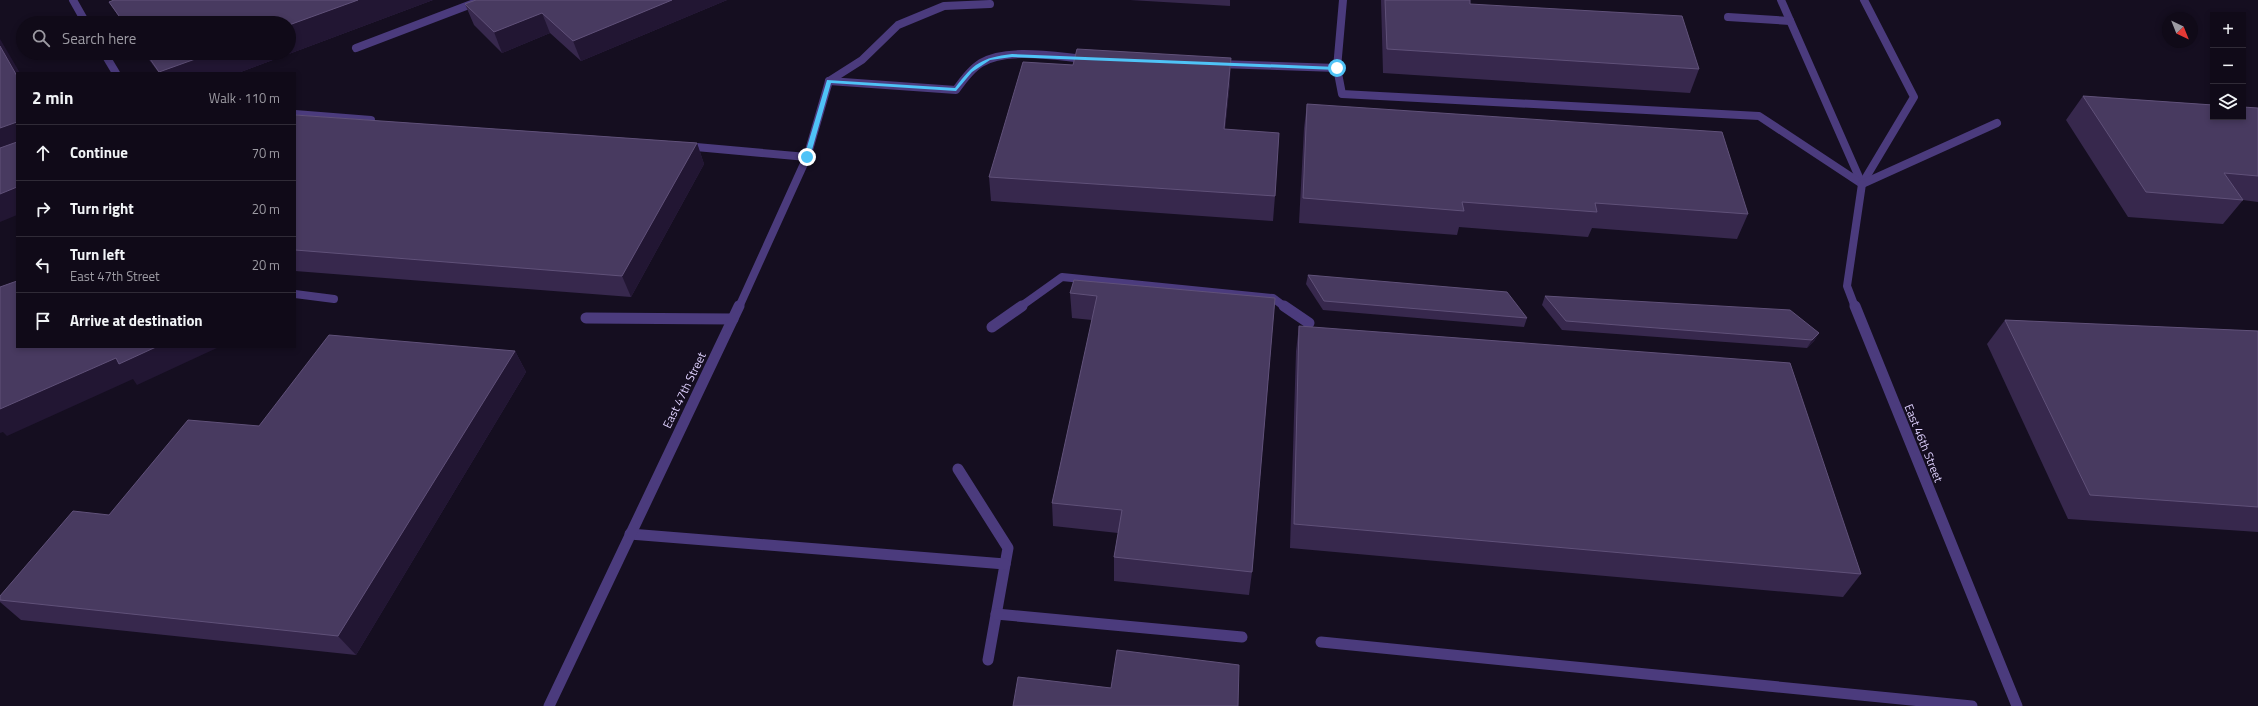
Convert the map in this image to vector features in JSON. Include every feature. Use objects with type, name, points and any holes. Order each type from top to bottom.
[{"type":"street","points":[[73,0],[82,16]]},
{"type":"street","points":[[356,48],[482,0]]},
{"type":"street","points":[[1343,0],[1337,68],[1342,94],[1758,116],[1862,184]]},
{"type":"street","points":[[1781,0],[1862,184]]},
{"type":"street","points":[[1862,184],[1914,97],[1864,0]]},
{"type":"street","points":[[829,81],[862,60],[898,25],[944,6],[990,4]]},
{"type":"street","points":[[1728,17],[1790,21]]},
{"type":"street","points":[[829,81],[956,90],[970,71],[989,59],[1012,56],[1099,59]]},
{"type":"street","points":[[108,60],[115,72]]},
{"type":"street","points":[[1210,63],[1337,68]]},
{"type":"street","name":"East 47th Street","points":[[549,706],[733,318],[807,157],[829,81]]},
{"type":"street","points":[[296,114],[382,121]]},
{"type":"street","points":[[1862,184],[1997,123]]},
{"type":"street","points":[[673,145],[807,157]]},
{"type":"street","name":"East 46th Street","points":[[1862,184],[1847,286],[2017,706]]},
{"type":"street","points":[[992,327],[1062,277],[1273,298],[1309,323]]},
{"type":"street","points":[[296,294],[334,299]]},
{"type":"street","points":[[586,318],[733,318]]},
{"type":"street","points":[[958,469],[1008,548],[988,660]]},
{"type":"street","points":[[630,534],[1005,564]]},
{"type":"street","points":[[996,614],[1242,637]]},
{"type":"street","points":[[1321,642],[1972,706]]},
{"type":"building","points":[[114,0],[358,0],[296,22],[296,16],[119,16],[109,2]]},
{"type":"building","points":[[476,0],[672,0],[573,41],[542,13],[494,32],[465,4]]},
{"type":"building","points":[[1385,0],[1470,0],[1470,4],[1682,16],[1699,69],[1387,49]]},
{"type":"building","points":[[0,46],[16,74],[16,122],[0,128]]},
{"type":"building","points":[[1077,49],[1231,58],[1224,129],[1279,133],[1275,196],[989,177],[1023,62],[1073,65]]},
{"type":"building","points":[[151,60],[192,60],[159,72]]},
{"type":"building","points":[[2083,96],[2210,105],[2210,120],[2246,120],[2246,107],[2258,108],[2258,176],[2224,173],[2243,200],[2146,192]]},
{"type":"building","points":[[1307,104],[1722,132],[1748,214],[1595,203],[1597,212],[1462,202],[1464,211],[1303,198]]},
{"type":"building","points":[[296,115],[697,143],[622,276],[296,250]]},
{"type":"building","points":[[16,142],[16,187],[0,194],[0,148]]},
{"type":"building","points":[[1308,275],[1507,292],[1527,318],[1324,301]]},
{"type":"building","points":[[1074,280],[1275,298],[1252,572],[1114,557],[1122,510],[1052,503],[1097,296],[1070,293]]},
{"type":"building","points":[[16,281],[16,348],[154,348],[119,364],[116,358],[0,409],[0,287]]},
{"type":"building","points":[[1545,296],[1790,310],[1819,333],[1812,340],[1566,321]]},
{"type":"building","points":[[2005,320],[2258,331],[2258,507],[2090,495]]},
{"type":"building","points":[[1299,326],[1790,363],[1861,574],[1294,524]]},
{"type":"building","points":[[329,335],[515,351],[338,636],[0,600],[0,596],[73,511],[109,515],[188,420],[259,426]]},
{"type":"building","points":[[1117,650],[1239,665],[1238,706],[1013,706],[1018,677],[1111,688]]},
{"type":"route","points":[[807,157],[829,81],[956,90],[970,71],[989,59],[1012,56],[1337,68]]}]
